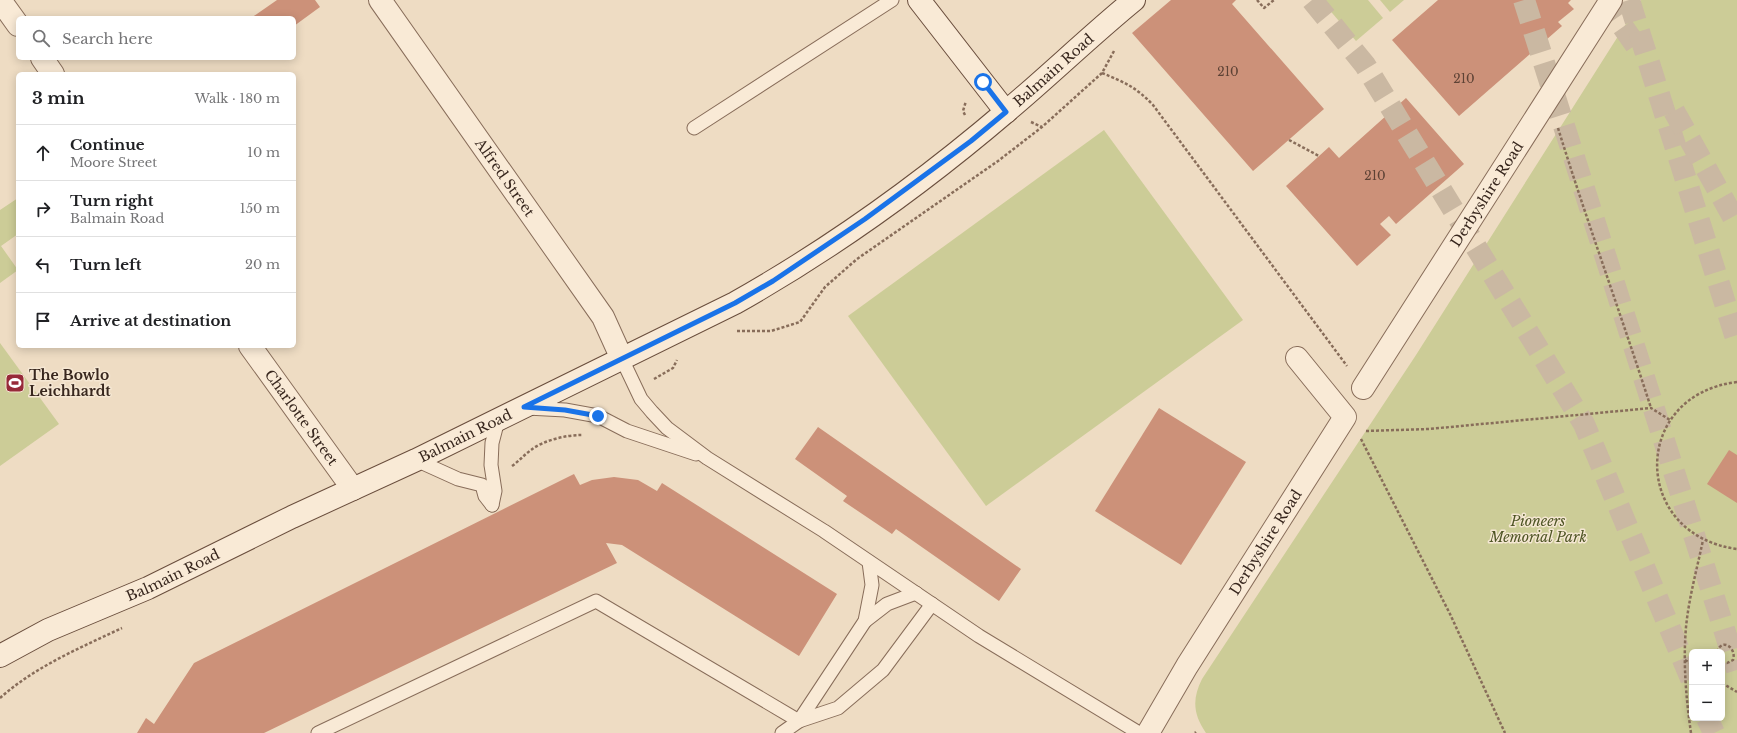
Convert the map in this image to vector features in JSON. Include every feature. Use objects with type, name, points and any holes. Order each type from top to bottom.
[{"type":"street","points":[[0,0],[16,22]]},
{"type":"street","name":"Alfred Street","points":[[380,0],[603,317],[622,358]]},
{"type":"street","points":[[919,0],[1006,112]]},
{"type":"street","name":"Balmain Road","points":[[0,656],[48,630],[148,588],[416,460],[735,303],[773,281],[893,199],[971,141],[1006,112],[1102,26],[1134,0]]},
{"type":"street","name":"Derbyshire Road","points":[[1363,388],[1611,0]]},
{"type":"street","points":[[43,60],[52,72]]},
{"type":"street","name":"Charlotte Street","points":[[251,348],[353,489]]},
{"type":"street","name":"Derbyshire Road","points":[[1148,733],[1183,672],[1345,417],[1296,358]]},
{"type":"lane","points":[[694,128],[892,0]]},
{"type":"lane","points":[[622,358],[641,399],[652,412],[667,428],[707,458],[824,532],[979,636],[1139,733]]},
{"type":"lane","points":[[524,407],[565,410],[598,416],[627,431],[707,458]]},
{"type":"lane","points":[[416,460],[458,479],[482,485],[484,496],[492,505],[495,491],[491,465],[492,443],[498,420]]},
{"type":"lane","points":[[865,621],[872,584],[869,562]]},
{"type":"lane","points":[[782,733],[799,720],[865,621],[887,604],[916,593]]},
{"type":"lane","points":[[318,733],[596,601],[799,720],[838,708],[883,670],[932,604]]},
{"type":"path","points":[[1257,0],[1264,8],[1274,0]]},
{"type":"path","points":[[998,160],[1042,127],[1102,73],[1132,86],[1141,92],[1153,105],[1363,388]]},
{"type":"path","points":[[1548,99],[1585,214],[1651,408]]},
{"type":"path","points":[[1289,140],[1319,156]]},
{"type":"path","points":[[1737,382],[1709,388],[1684,404],[1670,420],[1661,440],[1658,454],[1659,483],[1670,509],[1678,521],[1689,531],[1703,540],[1720,546],[1737,549]]},
{"type":"path","points":[[1364,431],[1429,429],[1651,408],[1670,420]]},
{"type":"path","points":[[493,479],[520,461],[531,450],[545,443],[570,435],[584,435]]},
{"type":"path","points":[[1360,438],[1450,614],[1505,733]]},
{"type":"path","points":[[1691,733],[1686,698],[1686,626],[1690,598],[1703,540]]},
{"type":"path","points":[[0,698],[12,687],[53,660],[124,627]]},
{"type":"path","points":[[1718,649],[1726,644],[1732,646],[1735,652],[1733,660],[1725,663]]},
{"type":"path","points":[[1685,660],[1689,662]]},
{"type":"path","points":[[1725,685],[1737,692]]},
{"type":"green space","points":[[1321,0],[1368,0],[1383,18],[1356,41]]},
{"type":"green space","points":[[1380,0],[1404,0],[1390,12]]},
{"type":"green space","name":"Pioneers Memorial Park","points":[[1641,0],[1737,0],[1737,733],[1206,733],[1198,719],[1195,706],[1195,700],[1202,679],[1416,355]]},
{"type":"green space","points":[[1104,130],[1243,320],[986,506],[848,316]]},
{"type":"green space","points":[[16,199],[16,235],[1,246],[16,267],[16,271],[0,283],[0,210]]},
{"type":"green space","name":"The Bowlo Leichhardt","points":[[0,343],[59,424],[0,466]]},
{"type":"building","points":[[277,0],[315,0],[320,7],[296,25],[296,16],[254,16]]},
{"type":"building","points":[[1171,0],[1236,0],[1232,4],[1324,109],[1253,171],[1132,33]]},
{"type":"building","points":[[1438,0],[1571,0],[1568,3],[1574,9],[1558,22],[1562,26],[1459,116],[1392,40]]},
{"type":"building","points":[[1406,98],[1464,164],[1396,224],[1389,216],[1380,224],[1391,235],[1357,266],[1286,186],[1329,147],[1339,158]]},
{"type":"building","points":[[1159,408],[1246,462],[1181,565],[1095,511]]},
{"type":"building","points":[[818,427],[1021,569],[999,601],[896,529],[892,534],[843,501],[847,496],[795,459]]},
{"type":"building","points":[[1729,450],[1737,455],[1737,503],[1707,484]]},
{"type":"building","points":[[574,474],[580,485],[592,480],[614,477],[638,480],[657,491],[662,483],[837,594],[799,656],[622,545],[606,543],[617,563],[264,733],[137,733],[146,718],[154,724],[194,663]]},
{"type":"tunnel","points":[[1312,0],[1365,65],[1584,424],[1689,674]]},
{"type":"tunnel","points":[[1524,0],[1737,670]]},
{"type":"tunnel","points":[[1604,0],[1637,47]]},
{"type":"tunnel","points":[[1629,0],[1737,341]]},
{"type":"tunnel","points":[[1674,111],[1737,224]]},
{"type":"tunnel","points":[[1708,721],[1714,733]]},
{"type":"place","name":"The Bowlo Leichhardt","points":[[15,383]]},
{"type":"route","points":[[598,416],[565,410],[524,407],[735,303],[773,281],[865,219],[971,141],[1006,112],[983,82]]}]
